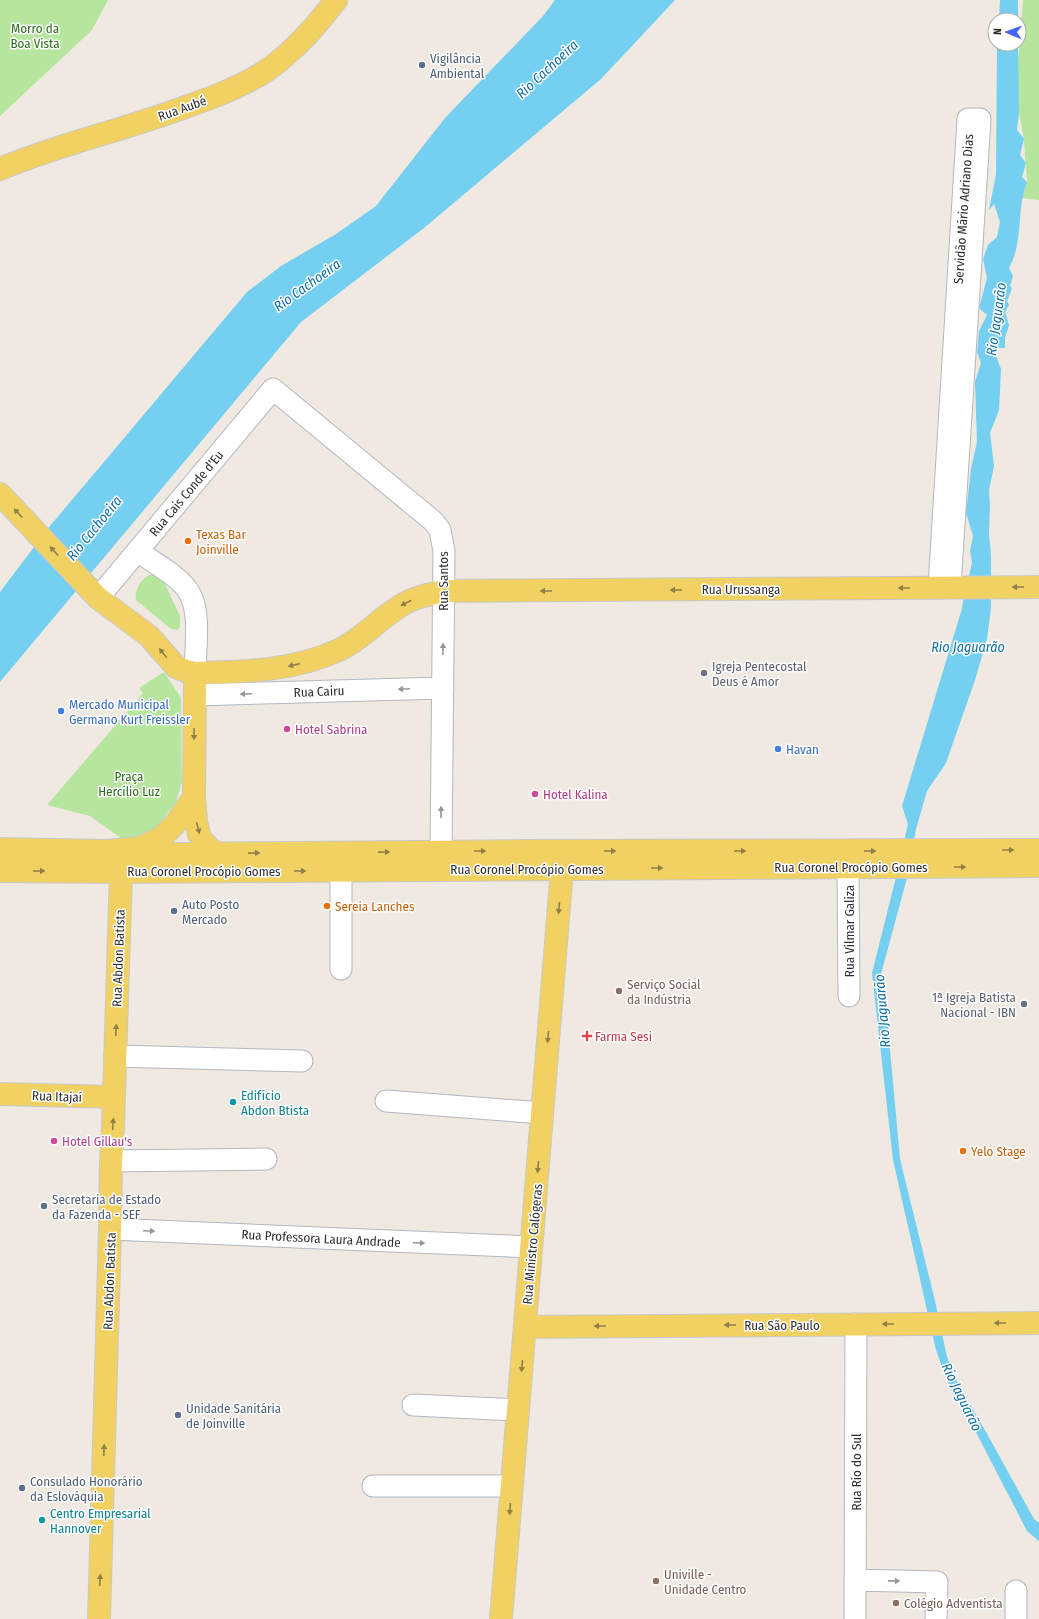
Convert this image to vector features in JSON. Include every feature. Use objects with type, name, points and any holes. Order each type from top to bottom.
[{"type":"main road","name":"Rua Aubé","points":[[0,170],[58,147],[157,117],[229,91],[257,76],[276,62],[316,25],[336,0]]},
{"type":"main road","name":"Rua Urussanga","points":[[0,494],[94,594],[149,636],[176,667],[186,672],[195,673],[249,672],[286,667],[316,660],[363,636],[393,610],[409,601],[424,595],[444,591],[1039,587]]},
{"type":"main road","points":[[195,673],[194,798],[199,834],[203,842],[215,854]]},
{"type":"main road","points":[[0,849],[108,851],[140,848],[161,838],[176,823],[194,798]]},
{"type":"main road","name":"Rua Coronel Procópio Gomes","points":[[924,859],[1039,850]]},
{"type":"main road","points":[[0,871],[121,872],[114,857],[108,851]]},
{"type":"main road","name":"Rua Coronel Procópio Gomes","points":[[121,872],[157,855],[441,851],[924,859],[1039,866]]},
{"type":"main road","name":"Rua Coronel Procópio Gomes","points":[[121,872],[848,867],[888,859]]},
{"type":"main road","name":"Rua Ministro Calógeras","points":[[501,1619],[562,869]]},
{"type":"main road","name":"Rua Abdon Batista","points":[[99,1619],[111,1162],[121,872]]},
{"type":"main road","name":"Rua Itajaí","points":[[0,1094],[114,1097]]},
{"type":"main road","name":"Rua São Paulo","points":[[525,1327],[1039,1323]]},
{"type":"street","name":"Servidão Mário Adriano Dias","points":[[949,587],[974,119]]},
{"type":"street","name":"Rua Cais Conde d'Eu","points":[[94,594],[137,551],[273,389]]},
{"type":"street","name":"Rua Santos","points":[[273,389],[433,521],[440,530],[443,541],[444,591],[441,851]]},
{"type":"street","points":[[137,551],[181,582],[190,593],[195,605],[196,617],[195,673]]},
{"type":"street","name":"Rua Cairu","points":[[195,695],[443,688]]},
{"type":"street","name":"Rua Vilmar Galiza","points":[[848,867],[849,996]]},
{"type":"street","points":[[341,871],[341,969]]},
{"type":"street","points":[[115,1056],[302,1061]]},
{"type":"street","points":[[386,1101],[542,1113]]},
{"type":"street","points":[[111,1162],[266,1159]]},
{"type":"street","name":"Rua Professora Laura Andrade","points":[[110,1229],[531,1248]]},
{"type":"street","name":"Rua Rio do Sul","points":[[855,1619],[856,1324]]},
{"type":"street","points":[[413,1404],[518,1410]]},
{"type":"street","points":[[373,1486],[512,1486]]},
{"type":"street","points":[[855,1580],[937,1582],[936,1619]]},
{"type":"street","points":[[1016,1591],[1016,1619]]},
{"type":"green space","name":"Morro da Boa Vista","points":[[0,0],[108,0],[92,30],[0,116]]},
{"type":"green space","points":[[1023,0],[1039,0],[1039,200],[1022,198],[1027,182],[1024,139],[1019,113],[1017,73],[1019,52],[1027,52],[1027,12],[1022,12]]},
{"type":"green space","points":[[154,574],[164,582],[180,616],[180,627],[178,630],[171,629],[136,600],[136,591],[140,583],[146,577]]},
{"type":"green space","name":"Praça Hercílio Luz","points":[[164,672],[181,698],[182,782],[176,802],[157,827],[139,838],[122,839],[90,816],[47,805],[143,693],[139,688]]},
{"type":"water","name":"Rio Cachoeira","points":[[555,0],[675,0],[601,79],[424,228],[301,322],[0,682],[0,592],[50,526],[247,292],[281,266],[336,234],[376,206],[445,118],[543,16]]},
{"type":"water","points":[[1000,0],[1018,0],[1018,12],[999,12]]},
{"type":"water","name":"Rio Jaguarão","points":[[997,52],[1018,52],[1019,113],[1017,130],[1024,139],[1020,155],[1026,163],[1022,177],[1027,182],[1022,203],[1017,247],[1009,268],[1013,276],[1010,286],[1012,289],[1007,301],[1009,305],[1005,312],[1009,325],[1005,338],[1005,348],[997,348],[995,353],[1001,369],[999,410],[990,433],[994,466],[989,490],[991,608],[987,639],[975,680],[946,763],[927,791],[916,829],[907,878],[881,974],[885,995],[900,1159],[935,1301],[947,1357],[958,1384],[1034,1519],[1039,1523],[1039,1541],[1027,1531],[965,1411],[950,1387],[936,1350],[893,1160],[872,973],[908,824],[902,806],[961,612],[972,562],[970,551],[973,536],[966,513],[971,469],[977,442],[975,382],[981,363],[977,352],[979,331],[987,315],[979,308],[987,278],[983,259],[988,245],[997,237],[1000,222],[994,204],[989,210],[996,174]]},
{"type":"place","name":"Vigilância Ambiental","points":[[422,65]]},
{"type":"place","name":"Texas Bar Joinville","points":[[188,541]]},
{"type":"place","name":"Igreja Pentecostal Deus é Amor","points":[[704,673]]},
{"type":"place","name":"Mercado Municipal Germano Kurt Freissler","points":[[61,711]]},
{"type":"place","name":"Hotel Sabrina","points":[[287,729]]},
{"type":"place","name":"Havan","points":[[778,749]]},
{"type":"place","name":"Hotel Kalina","points":[[535,794]]},
{"type":"place","name":"Sereia Lanches","points":[[327,906]]},
{"type":"place","name":"Auto Posto Mercado","points":[[174,911]]},
{"type":"place","name":"Serviço Social da Indústria","points":[[619,991]]},
{"type":"place","name":"1ª Igreja Batista Nacional - IBN","points":[[1024,1004]]},
{"type":"place","name":"Farma Sesi","points":[[587,1036]]},
{"type":"place","name":"Edifício Abdon Btista","points":[[233,1102]]},
{"type":"place","name":"Hotel Gillau's","points":[[54,1141]]},
{"type":"place","name":"Yelo Stage","points":[[963,1151]]},
{"type":"place","name":"Secretaria de Estado da Fazenda - SEF","points":[[44,1206]]},
{"type":"place","name":"Unidade Sanitária de Joinville","points":[[178,1415]]},
{"type":"place","name":"Consulado Honorário da Eslováquia","points":[[22,1488]]},
{"type":"place","name":"Centro Empresarial Hannover","points":[[42,1520]]},
{"type":"place","name":"Univille - Unidade Centro","points":[[656,1581]]},
{"type":"place","name":"Colégio Adventista","points":[[896,1603]]}]
